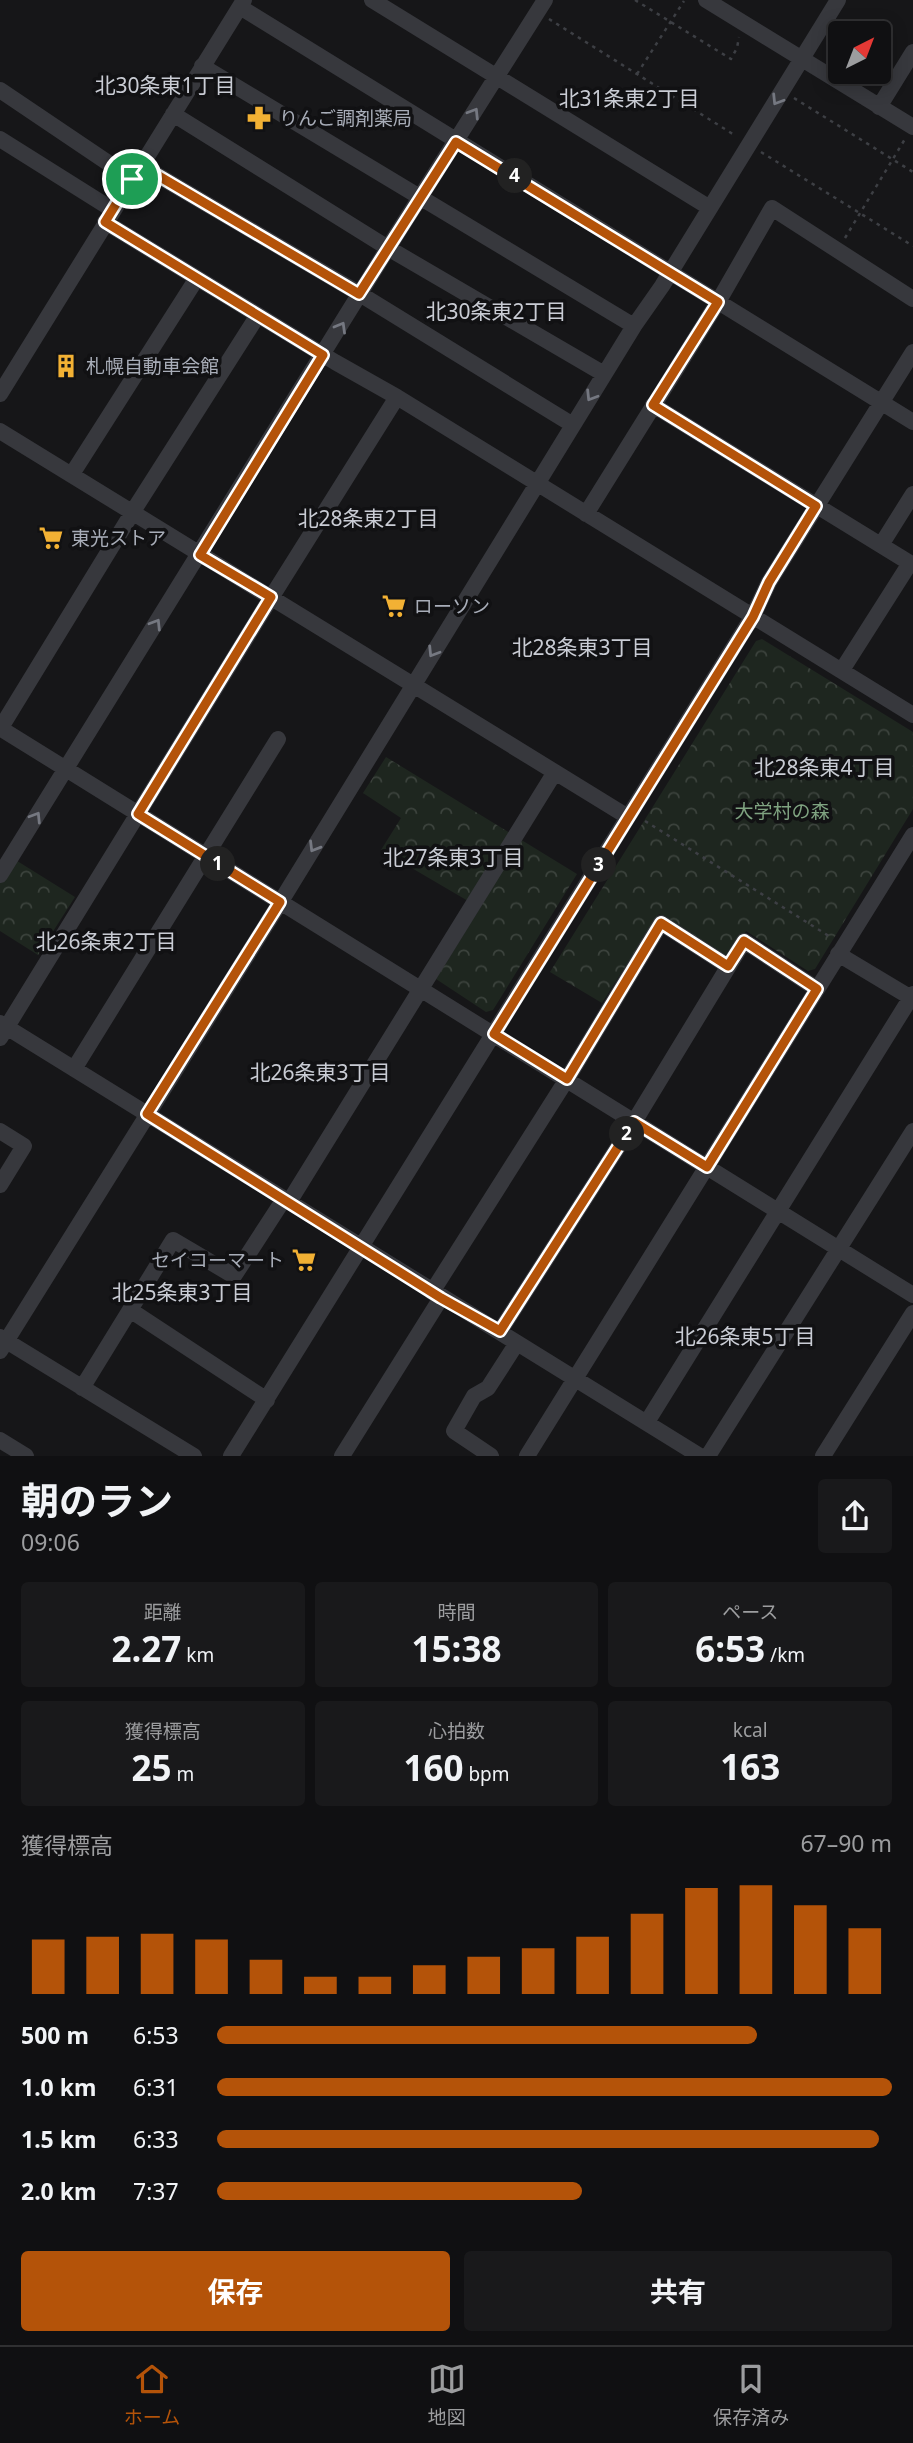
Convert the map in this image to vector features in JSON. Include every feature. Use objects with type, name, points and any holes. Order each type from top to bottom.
[{"type":"street","points":[[372,0],[710,208]]},
{"type":"street","points":[[0,876],[359,294],[545,0]]},
{"type":"street","points":[[706,0],[879,107],[910,132]]},
{"type":"street","points":[[194,1456],[2,1343],[280,902],[604,374],[838,0]]},
{"type":"street","points":[[0,394],[242,3],[456,142],[913,422]]},
{"type":"street","points":[[879,107],[913,52]]},
{"type":"street","points":[[202,66],[634,326]]},
{"type":"street","points":[[0,90],[136,172],[359,294],[573,425]]},
{"type":"street","points":[[173,114],[388,248],[604,374]]},
{"type":"street","points":[[0,139],[197,278],[397,397],[913,715]]},
{"type":"street","points":[[586,514],[718,302],[772,208],[913,299]]},
{"type":"street","points":[[72,474],[197,278]]},
{"type":"street","points":[[258,315],[133,511],[0,729],[913,1295]]},
{"type":"street","points":[[232,1456],[753,617],[769,582],[913,352]]},
{"type":"street","points":[[397,397],[2,1030],[74,1069],[700,1456]]},
{"type":"street","points":[[653,405],[911,564],[842,670]]},
{"type":"street","points":[[0,431],[628,817]]},
{"type":"street","points":[[881,545],[913,494]]},
{"type":"street","points":[[74,1069],[278,739]]},
{"type":"street","points":[[82,1388],[173,1240],[234,1276],[421,989],[555,772]]},
{"type":"street","points":[[527,1456],[817,989],[838,948],[913,835]]},
{"type":"street","points":[[362,1456],[345,1452],[436,1295],[661,923],[728,966]]},
{"type":"street","points":[[500,1331],[634,1122],[744,941],[817,989]]},
{"type":"street","points":[[647,1422],[912,997],[838,948]]},
{"type":"street","points":[[0,1131],[24,1146],[0,1185]]},
{"type":"street","points":[[708,1456],[913,1131]]},
{"type":"street","points":[[130,1310],[267,1400]]},
{"type":"street","points":[[824,1456],[913,1313]]},
{"type":"street","points":[[491,1456],[454,1431],[474,1396],[488,1388],[517,1343]]},
{"type":"street","points":[[0,1440],[26,1456]]},
{"type":"path","points":[[635,0],[731,59],[740,36]]},
{"type":"path","points":[[637,74],[684,1]]},
{"type":"path","points":[[546,18],[740,139]]},
{"type":"path","points":[[791,97],[913,172]]},
{"type":"path","points":[[837,250],[910,132]]},
{"type":"path","points":[[758,150],[913,246]]},
{"type":"path","points":[[645,821],[838,948]]},
{"type":"green space","name":"大学村の森","points":[[762,639],[913,732],[913,809],[815,969],[808,971],[746,931],[732,954],[724,956],[659,914],[602,1003],[550,972],[756,641]]},
{"type":"green space","points":[[386,757],[577,874],[493,1010],[486,1012],[436,979],[480,908],[381,850],[401,818],[363,793]]},
{"type":"green space","points":[[14,859],[75,897],[38,955],[0,931],[0,882]]},
{"type":"place","name":"りんご調剤薬局","points":[[259,118]]},
{"type":"place","name":"札幌自動車会館","points":[[66,366]]},
{"type":"place","name":"東光ストア","points":[[51,538]]},
{"type":"place","name":"ローソン","points":[[394,606]]},
{"type":"place","name":"セイコーマート","points":[[304,1260]]},
{"type":"district","name":"北30条東1丁目","points":[[165,86]]},
{"type":"district","name":"北31条東2丁目","points":[[629,99]]},
{"type":"district","name":"北30条東2丁目","points":[[496,312]]},
{"type":"district","name":"北28条東2丁目","points":[[368,519]]},
{"type":"district","name":"北28条東3丁目","points":[[582,648]]},
{"type":"district","name":"北28条東4丁目","points":[[824,768]]},
{"type":"district","name":"北27条東3丁目","points":[[453,858]]},
{"type":"district","name":"北26条東2丁目","points":[[106,942]]},
{"type":"district","name":"北26条東3丁目","points":[[320,1073]]},
{"type":"district","name":"北25条東3丁目","points":[[182,1293]]},
{"type":"district","name":"北26条東5丁目","points":[[745,1337]]},
{"type":"route","points":[[456,142],[471,149],[718,302],[653,405],[816,506],[769,582],[753,617],[494,1034],[567,1079],[661,923],[728,966],[744,941],[817,989],[707,1167],[634,1122],[500,1331],[441,1298],[147,1114],[280,902],[138,814],[271,597],[200,555],[323,355],[105,222],[132,179],[140,165],[359,294],[456,142]]}]
